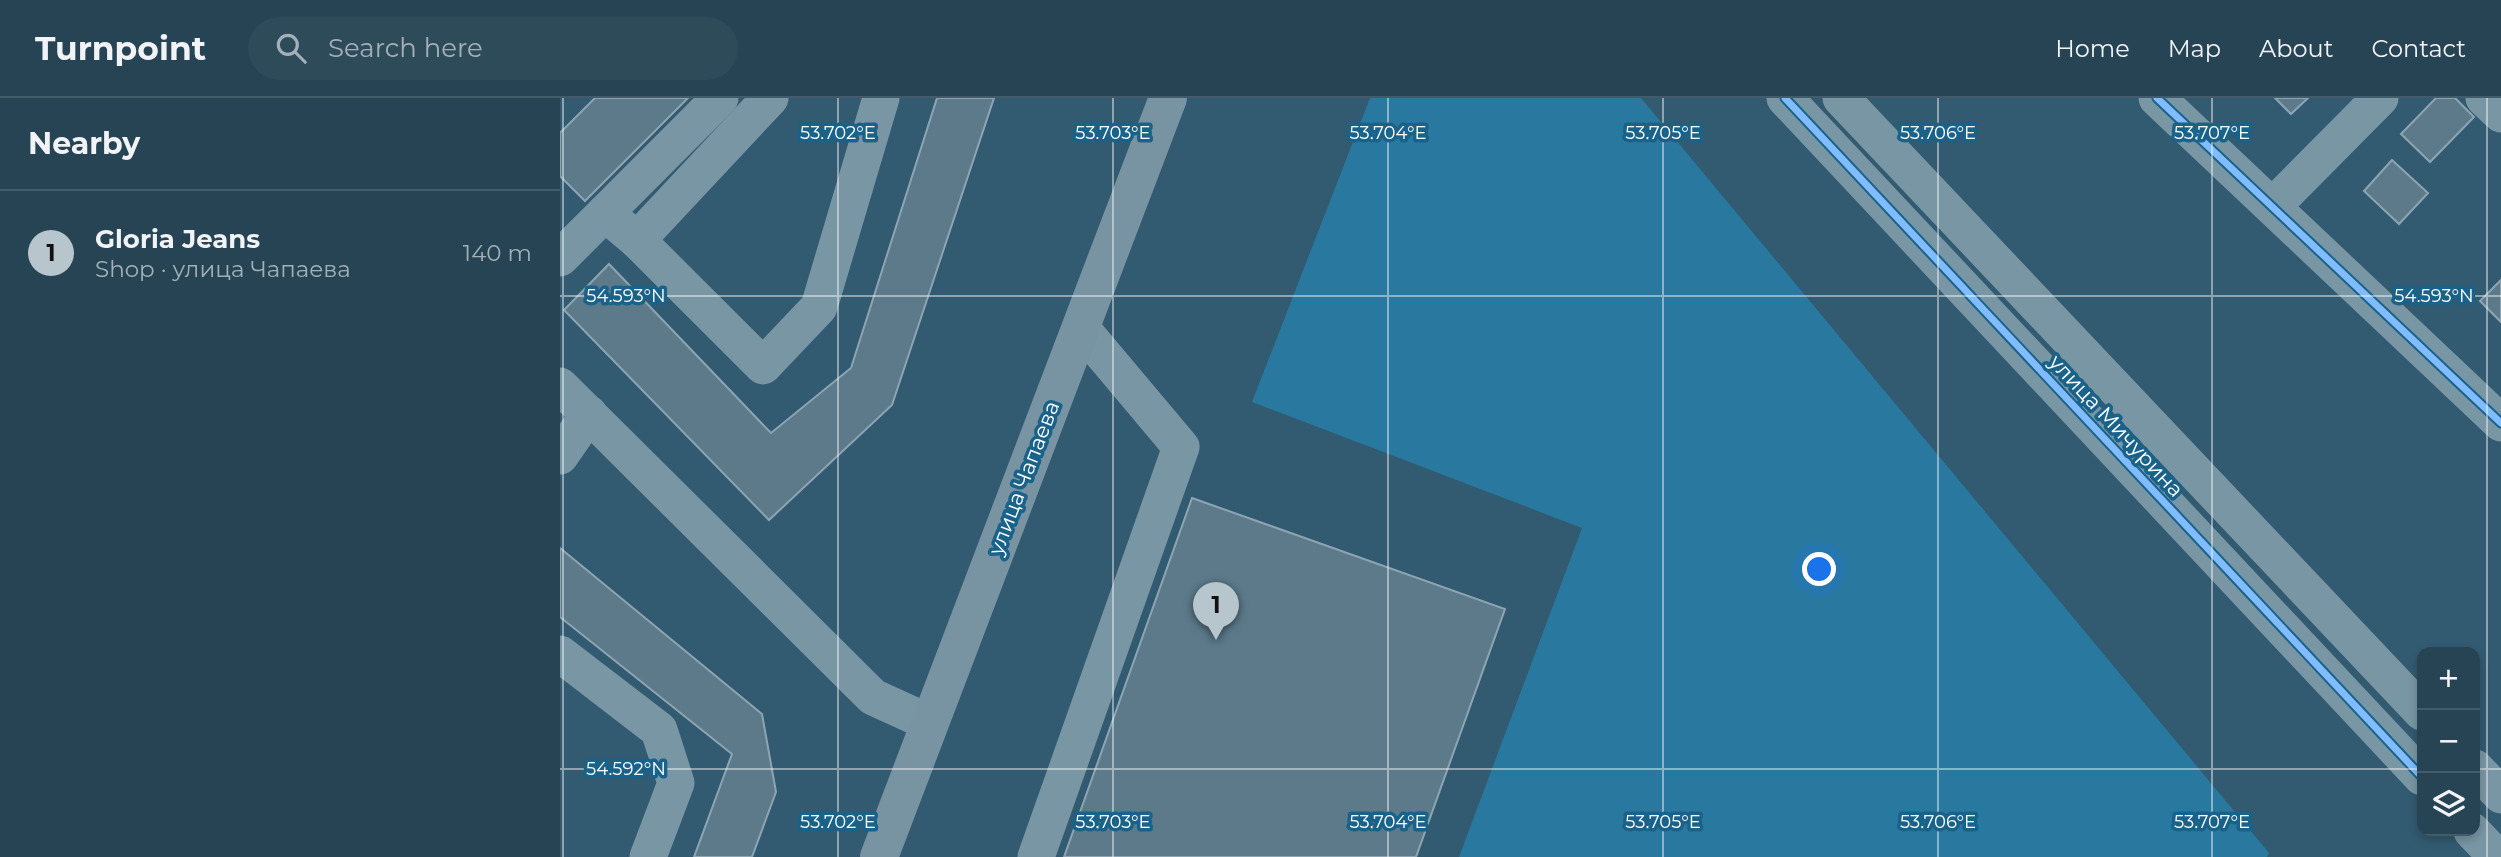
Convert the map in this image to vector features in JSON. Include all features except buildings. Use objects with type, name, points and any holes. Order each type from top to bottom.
[{"type":"main road","name":"улица Чапаева","points":[[879,857],[1168,98]]},
{"type":"street","points":[[560,258],[720,98]]},
{"type":"street","points":[[637,240],[770,98]]},
{"type":"street","points":[[605,213],[637,240],[763,366],[819,307],[881,98]]},
{"type":"street","name":"улица Мичурина","points":[[1785,98],[2418,773]]},
{"type":"street","name":"улица Мичурина","points":[[1841,98],[2420,710]]},
{"type":"street","points":[[2157,98],[2501,423]]},
{"type":"street","points":[[2273,206],[2380,98]]},
{"type":"street","points":[[2484,98],[2501,114]]},
{"type":"street","points":[[1036,857],[1181,447],[1081,328]]},
{"type":"street","points":[[560,386],[873,697],[930,723]]},
{"type":"street","points":[[560,456],[589,414]]},
{"type":"street","points":[[560,654],[659,730],[676,783],[648,857]]},
{"type":"street","points":[[2480,773],[2501,795]]},
{"type":"street","points":[[2477,836],[2497,857]]},
{"type":"shaded area","points":[[1370,98],[1641,98],[2269,853],[2267,857],[1459,857],[1582,528],[1252,402]]},
{"type":"cycle path","points":[[1785,98],[2418,773]]},
{"type":"cycle path","points":[[2157,98],[2501,423]]},
{"type":"place","name":"Gloria Jeans","points":[[1216,640]]}]
